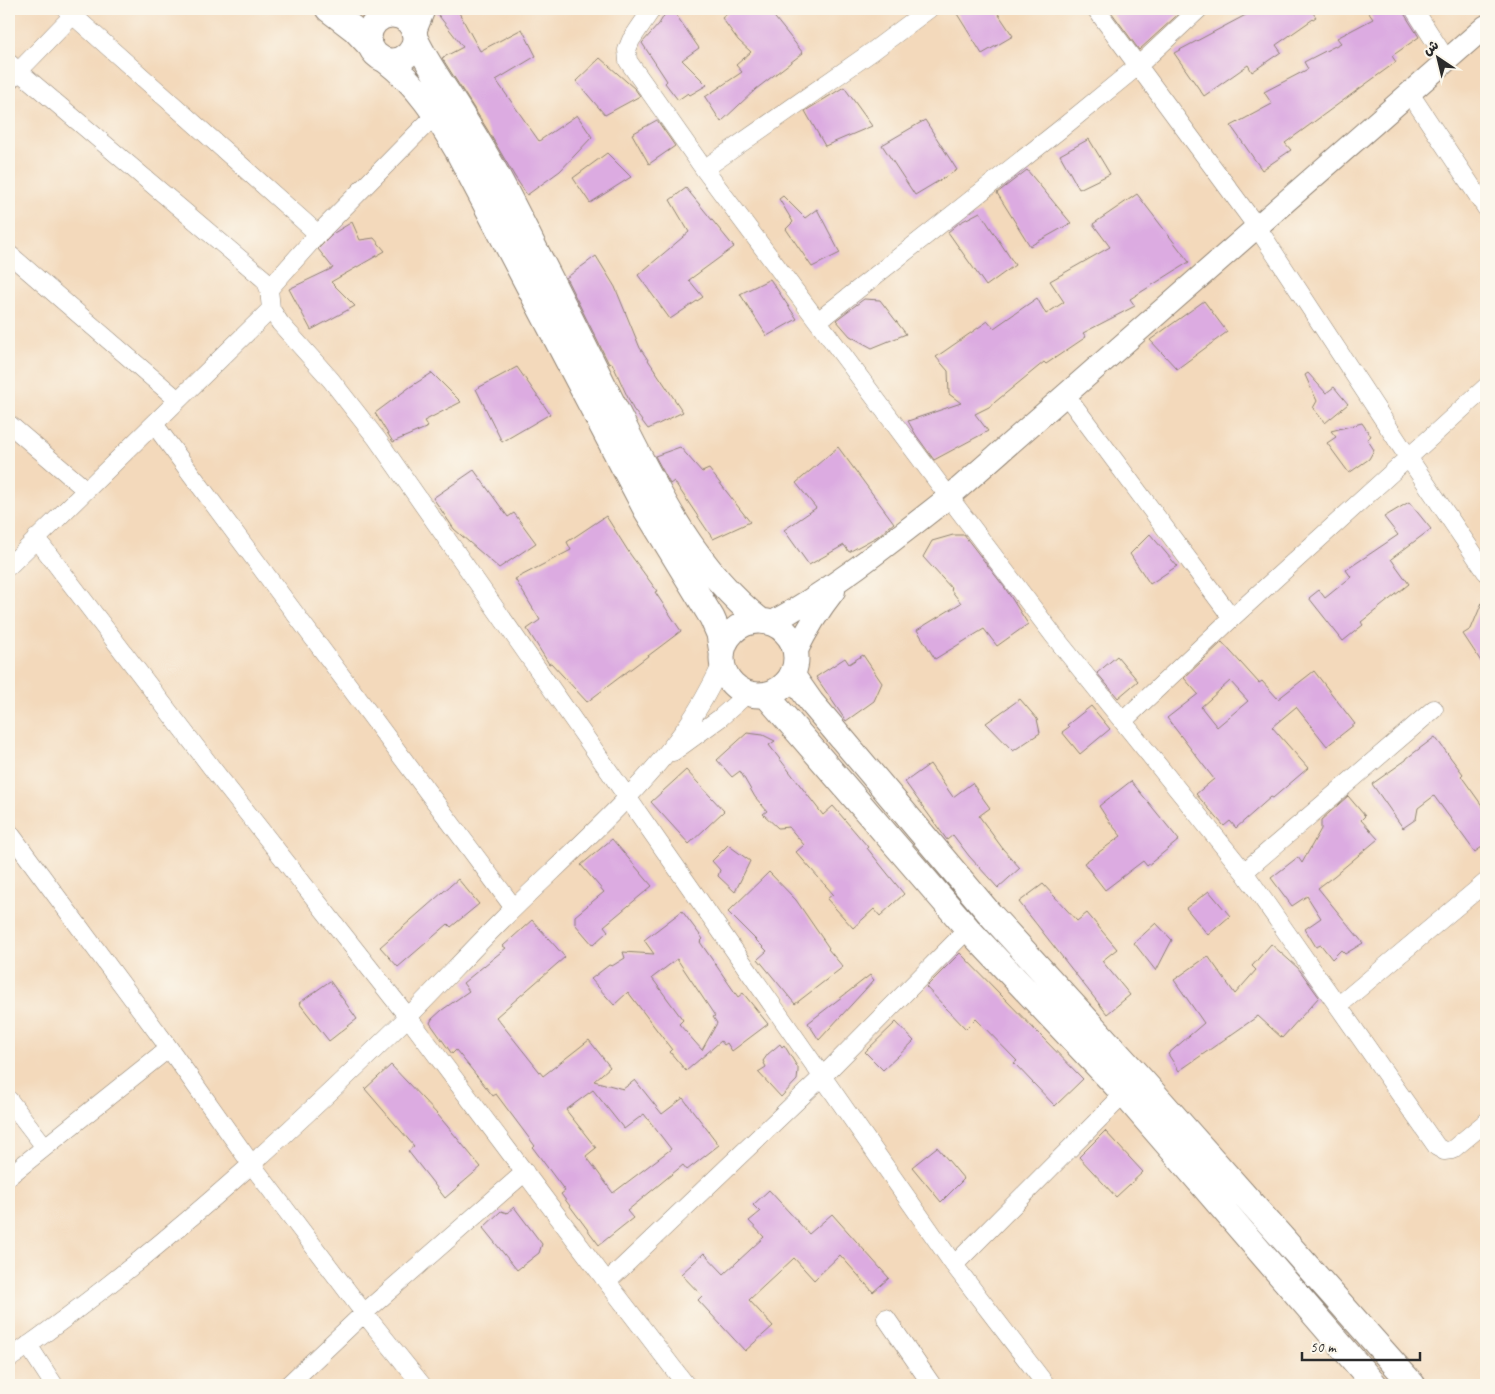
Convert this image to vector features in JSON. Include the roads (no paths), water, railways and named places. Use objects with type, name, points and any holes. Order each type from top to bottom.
[{"type":"main road","points":[[328,9],[344,21],[413,84],[436,114],[646,510],[712,618],[719,634],[727,677],[736,687],[757,694],[789,721],[968,930],[1124,1094],[1375,1385]]},
{"type":"main road","points":[[414,36],[413,46],[408,53],[401,58],[393,60],[378,53],[369,33],[383,13],[401,17],[407,21],[434,73],[477,138],[534,245],[662,500],[694,548],[734,598],[766,622],[780,627],[788,634],[794,663],[811,702],[990,914],[1413,1385]]},
{"type":"main road","points":[[712,618],[725,610],[734,598]]},
{"type":"main road","points":[[722,658],[726,642],[740,626],[750,622],[766,622]]},
{"type":"main road","points":[[757,694],[776,691],[786,684],[794,663]]},
{"type":"main road","points":[[789,721],[789,714],[797,703],[811,702]]},
{"type":"street","points":[[414,36],[424,9]]},
{"type":"street","points":[[652,9],[630,40],[627,50],[628,61],[704,169],[949,497],[1054,636],[1244,872],[1437,1147],[1444,1151],[1452,1150],[1486,1122]]},
{"type":"street","points":[[704,169],[873,51],[928,9]]},
{"type":"street","points":[[1096,9],[1257,227],[1486,572]]},
{"type":"street","points":[[818,322],[1139,65],[1199,9]]},
{"type":"street","points":[[1414,9],[1446,59]]},
{"type":"street","points":[[318,234],[73,11],[12,72],[265,280],[269,288],[271,309],[280,323],[331,380],[377,439],[954,1265],[1046,1385]]},
{"type":"street","points":[[794,663],[807,629],[820,608],[836,588],[949,497],[1446,59],[1486,26]]},
{"type":"street","points":[[1409,92],[1486,208]]},
{"type":"street","points":[[269,288],[318,234],[436,114]]},
{"type":"street","points":[[9,254],[178,400]]},
{"type":"street","points":[[9,566],[85,489],[271,309]]},
{"type":"street","points":[[1124,722],[1232,618],[1486,387]]},
{"type":"street","points":[[1066,395],[1232,618]]},
{"type":"street","points":[[9,424],[85,489]]},
{"type":"street","points":[[154,424],[514,908]]},
{"type":"street","points":[[36,538],[215,772],[408,1016],[606,1282],[686,1385]]},
{"type":"street","points":[[766,622],[814,598],[855,571]]},
{"type":"street","points":[[9,1359],[152,1252],[252,1165],[408,1016],[627,797],[660,760],[684,730],[705,698],[722,658]]},
{"type":"street","points":[[660,760],[757,694]]},
{"type":"street","points":[[1244,872],[1434,709]]},
{"type":"street","points":[[9,832],[169,1048],[252,1165],[364,1313],[422,1385]]},
{"type":"street","points":[[1338,1006],[1486,882]]},
{"type":"street","points":[[606,1282],[822,1076],[968,930]]},
{"type":"street","points":[[9,1176],[169,1048]]},
{"type":"street","points":[[954,1265],[1124,1094]]},
{"type":"street","points":[[9,1100],[45,1147]]},
{"type":"street","points":[[288,1385],[364,1313],[525,1172]]},
{"type":"street","points":[[886,1318],[932,1385]]},
{"type":"street","points":[[28,1345],[54,1385]]}]
